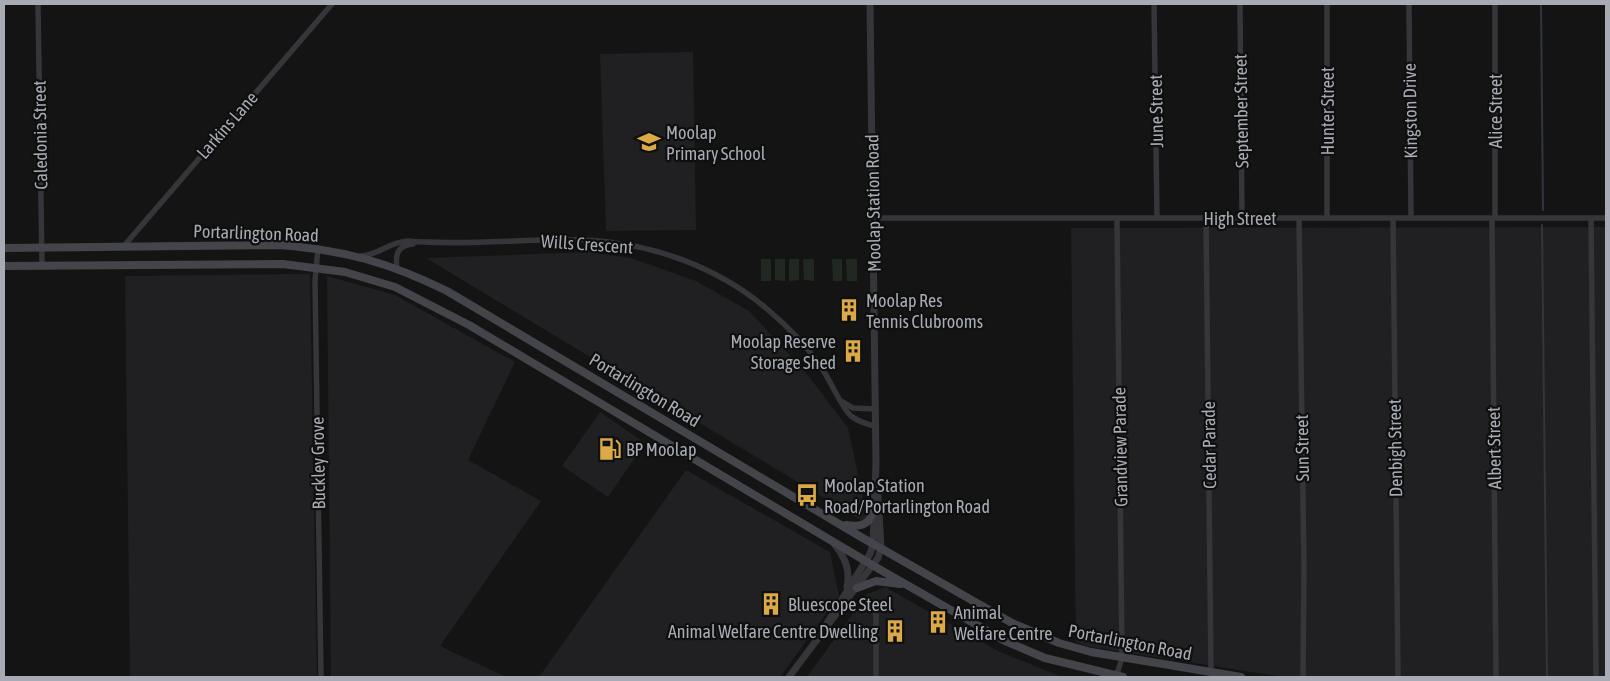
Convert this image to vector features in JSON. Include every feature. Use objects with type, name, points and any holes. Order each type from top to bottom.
[{"type":"main road","name":"Portarlington Road","points":[[4,248],[279,246],[318,248],[361,256],[397,269],[455,296],[873,544],[1012,624],[1059,643],[1122,658],[1241,677]]},
{"type":"main road","name":"Portarlington Road","points":[[4,266],[193,263],[283,264],[316,266],[394,287],[431,304],[833,542],[1013,644],[1045,658],[1117,677]]},
{"type":"main road","points":[[841,524],[863,526],[870,520],[873,512]]},
{"type":"main road","points":[[857,588],[866,583],[886,581],[909,586]]},
{"type":"street","name":"Caledonia Street","points":[[38,4],[42,265]]},
{"type":"street","name":"Larkins Lane","points":[[123,247],[332,4]]},
{"type":"street","name":"Moolap Station Road","points":[[870,4],[875,426],[881,548]]},
{"type":"street","name":"June Street","points":[[1154,4],[1157,218]]},
{"type":"street","name":"September Street","points":[[1240,4],[1242,218]]},
{"type":"street","name":"Hunter Street","points":[[1327,4],[1327,218]]},
{"type":"street","name":"Kingston Drive","points":[[1409,4],[1411,218]]},
{"type":"street","name":"Alice Street","points":[[1493,218],[1495,4]]},
{"type":"street","name":"High Street","points":[[873,218],[1606,218]]},
{"type":"street","name":"Grandview Parade","points":[[1117,218],[1122,658],[1117,677]]},
{"type":"street","name":"Cedar Parade","points":[[1206,218],[1211,673]]},
{"type":"street","name":"Sun Street","points":[[1299,218],[1304,540],[1303,677]]},
{"type":"street","name":"Denbigh Street","points":[[1393,218],[1398,677]]},
{"type":"street","name":"Albert Street","points":[[1493,218],[1496,677]]},
{"type":"street","points":[[1591,218],[1596,677]]},
{"type":"street","name":"Wills Crescent","points":[[361,256],[379,253],[392,243],[399,242],[586,240],[632,246],[683,260],[727,281],[767,309],[806,346],[851,415],[860,422],[875,426]]},
{"type":"street","name":"Wills Crescent","points":[[397,269],[396,258],[400,248],[422,242]]},
{"type":"street","name":"Buckley Grove","points":[[318,248],[316,266],[322,677]]},
{"type":"street","points":[[842,400],[853,408],[875,409]]},
{"type":"street","name":"Moolap Station Road","points":[[873,544],[876,463]]},
{"type":"street","points":[[833,542],[846,563],[849,576],[847,590]]},
{"type":"street","points":[[789,677],[857,588],[869,563],[873,544]]},
{"type":"street","points":[[821,633],[847,590],[881,548]]},
{"type":"street","points":[[876,604],[876,677]]},
{"type":"shaded area","name":"Moolap Primary School","points":[[693,52],[696,230],[606,231],[600,54]]},
{"type":"shaded area","points":[[1606,227],[1606,677],[1284,677],[1085,646],[1076,642],[1071,228]]},
{"type":"shaded area","points":[[588,252],[631,258],[696,281],[749,311],[804,370],[848,428],[869,525],[426,258]]},
{"type":"shaded area","points":[[761,259],[771,259],[771,281],[761,281]]},
{"type":"shaded area","points":[[775,259],[785,259],[785,281],[775,280]]},
{"type":"shaded area","points":[[789,259],[799,259],[799,280],[789,281]]},
{"type":"shaded area","points":[[803,259],[814,259],[814,281],[804,280]]},
{"type":"shaded area","points":[[832,259],[842,259],[842,281],[833,281]]},
{"type":"shaded area","points":[[846,259],[857,259],[857,281],[847,281]]},
{"type":"shaded area","points":[[310,274],[317,677],[130,677],[125,276]]},
{"type":"shaded area","points":[[327,276],[395,295],[515,362],[468,460],[541,501],[440,646],[506,677],[331,677]]},
{"type":"shaded area","points":[[600,412],[645,443],[608,497],[562,466]]},
{"type":"shaded area","points":[[686,470],[830,552],[839,596],[780,677],[539,677]]},
{"type":"shaded area","points":[[885,587],[998,651],[1062,677],[807,677],[867,594]]},
{"type":"waterway","points":[[1541,4],[1543,210]]},
{"type":"waterway","points":[[1542,225],[1547,677]]},
{"type":"place","name":"Moolap Primary School","points":[[649,142]]},
{"type":"place","name":"Moolap Res Tennis Clubrooms","points":[[849,310]]},
{"type":"place","name":"Moolap Reserve Storage Shed","points":[[853,351]]},
{"type":"place","name":"BP Moolap","points":[[610,449]]},
{"type":"place","name":"Moolap Station Road/Portarlington Road","points":[[807,495]]},
{"type":"place","name":"Bluescope Steel","points":[[771,604]]},
{"type":"place","name":"Animal Welfare Centre","points":[[938,622]]},
{"type":"place","name":"Animal Welfare Centre Dwelling","points":[[895,631]]}]
